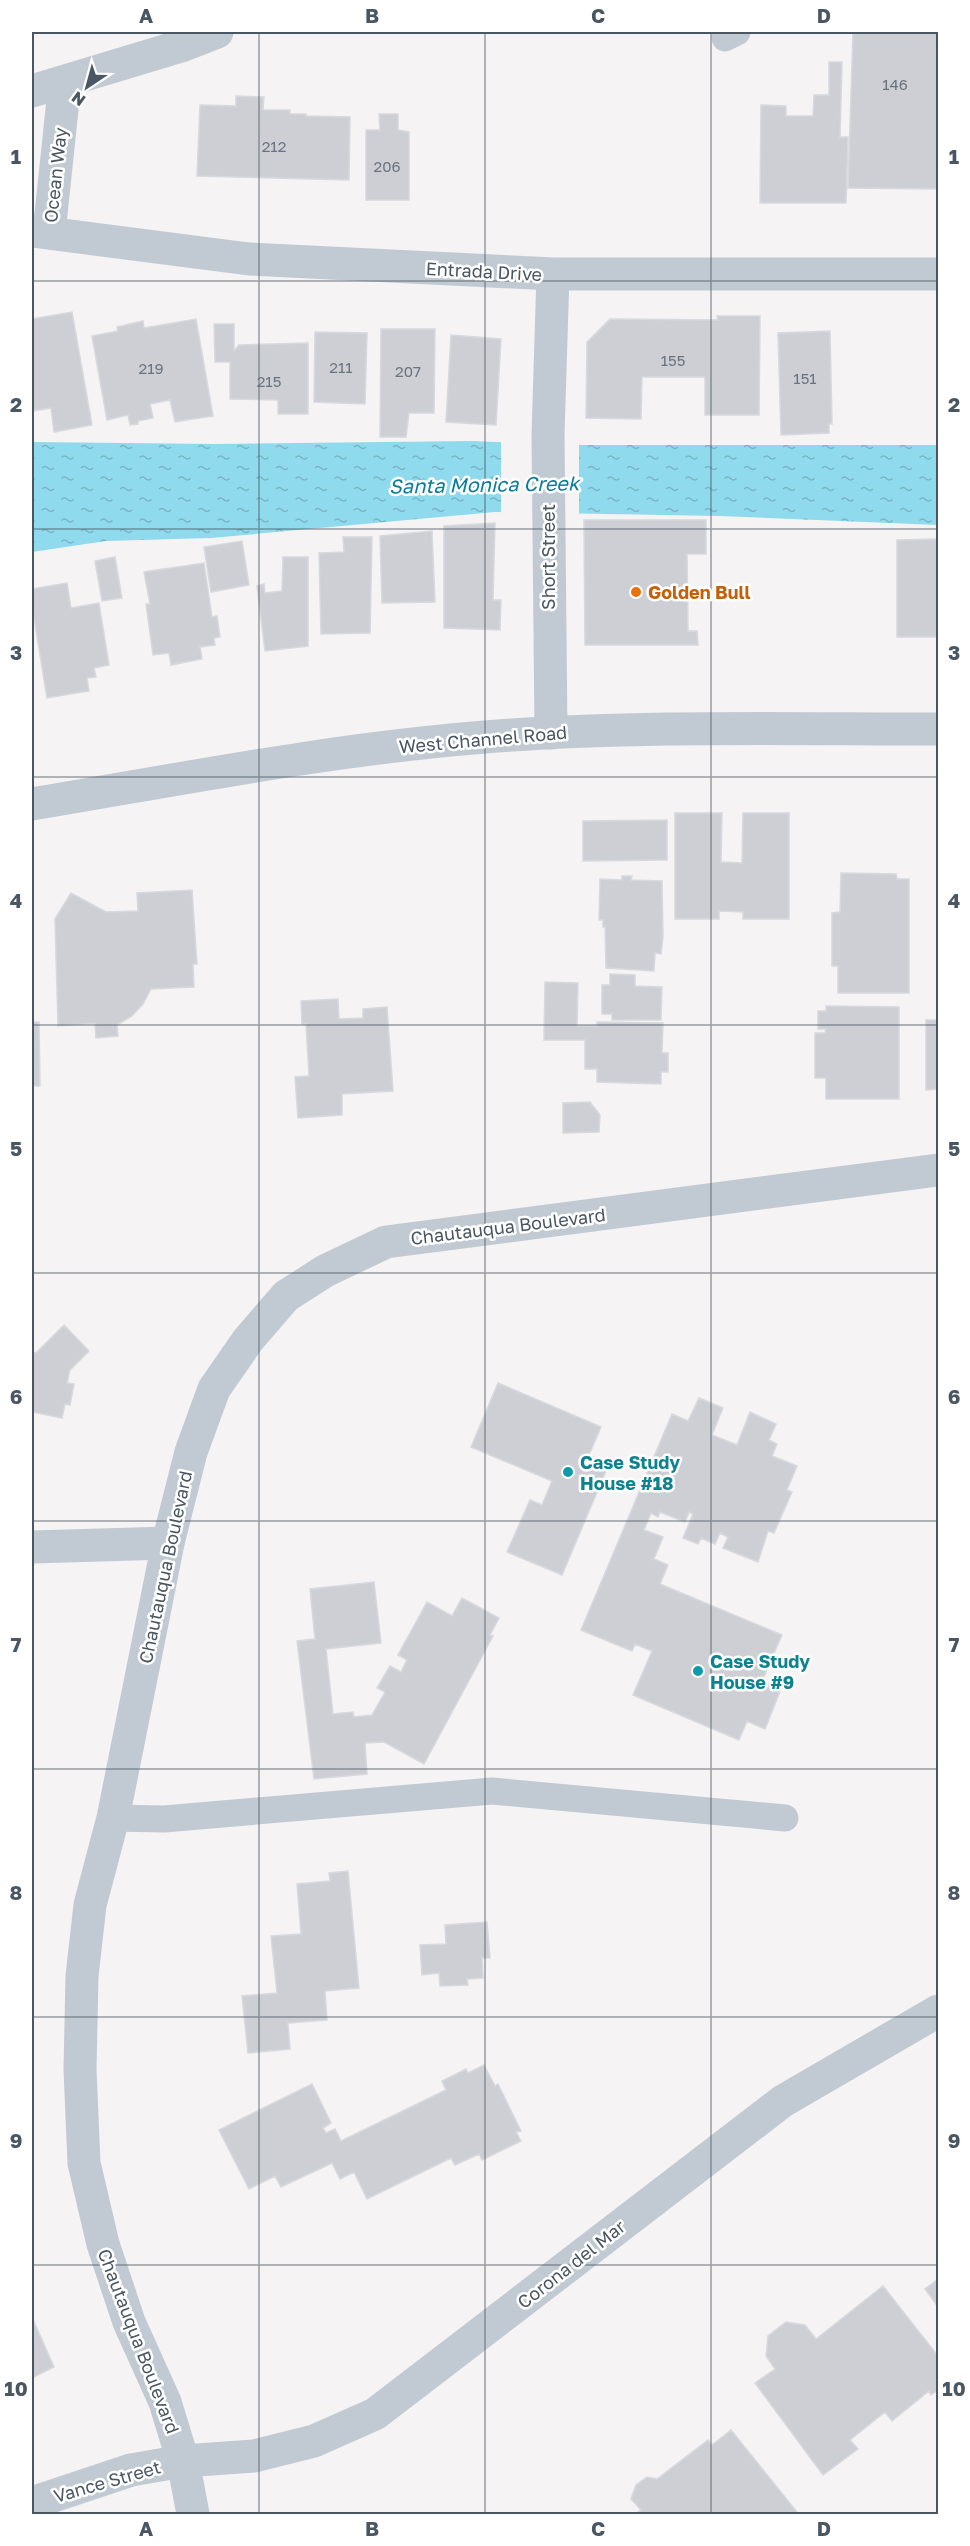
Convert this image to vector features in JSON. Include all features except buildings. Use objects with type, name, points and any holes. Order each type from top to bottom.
[{"type":"street","points":[[32,91],[181,46],[217,32]]},
{"type":"street","name":"Ocean Way","points":[[40,232],[65,81]]},
{"type":"street","name":"Entrada Drive","points":[[40,232],[249,259],[553,274],[939,274]]},
{"type":"street","name":"Short Street","points":[[551,733],[548,435],[553,274]]},
{"type":"street","name":"West Channel Road","points":[[32,804],[378,748],[551,733],[674,728],[939,729]]},
{"type":"street","name":"Chautauqua Boulevard","points":[[193,2514],[183,2461],[165,2402],[129,2322],[102,2244],[84,2163],[80,2070],[82,1976],[90,1905],[113,1818],[168,1543],[191,1452],[214,1389],[248,1340],[286,1296],[325,1271],[386,1242],[939,1170]]},
{"type":"street","points":[[32,1547],[168,1543]]},
{"type":"street","name":"Corona del Mar","points":[[183,2461],[254,2456],[314,2441],[375,2414],[783,2101],[939,2011]]},
{"type":"street","name":"Vance Street","points":[[32,2504],[130,2470],[183,2461]]},
{"type":"lane","points":[[113,1818],[164,1819],[492,1791],[785,1818]]},
{"type":"water","name":"Santa Monica Creek","points":[[471,441],[583,445],[938,445],[938,525],[720,516],[495,512],[211,538],[106,541],[32,552],[32,442],[216,444]]},
{"type":"pier","points":[[501,439],[579,442],[579,516],[501,515]]},
{"type":"place","name":"Golden Bull","points":[[636,592]]},
{"type":"place","name":"Case Study House #18","points":[[568,1472]]},
{"type":"place","name":"Case Study House #9","points":[[698,1671]]}]
